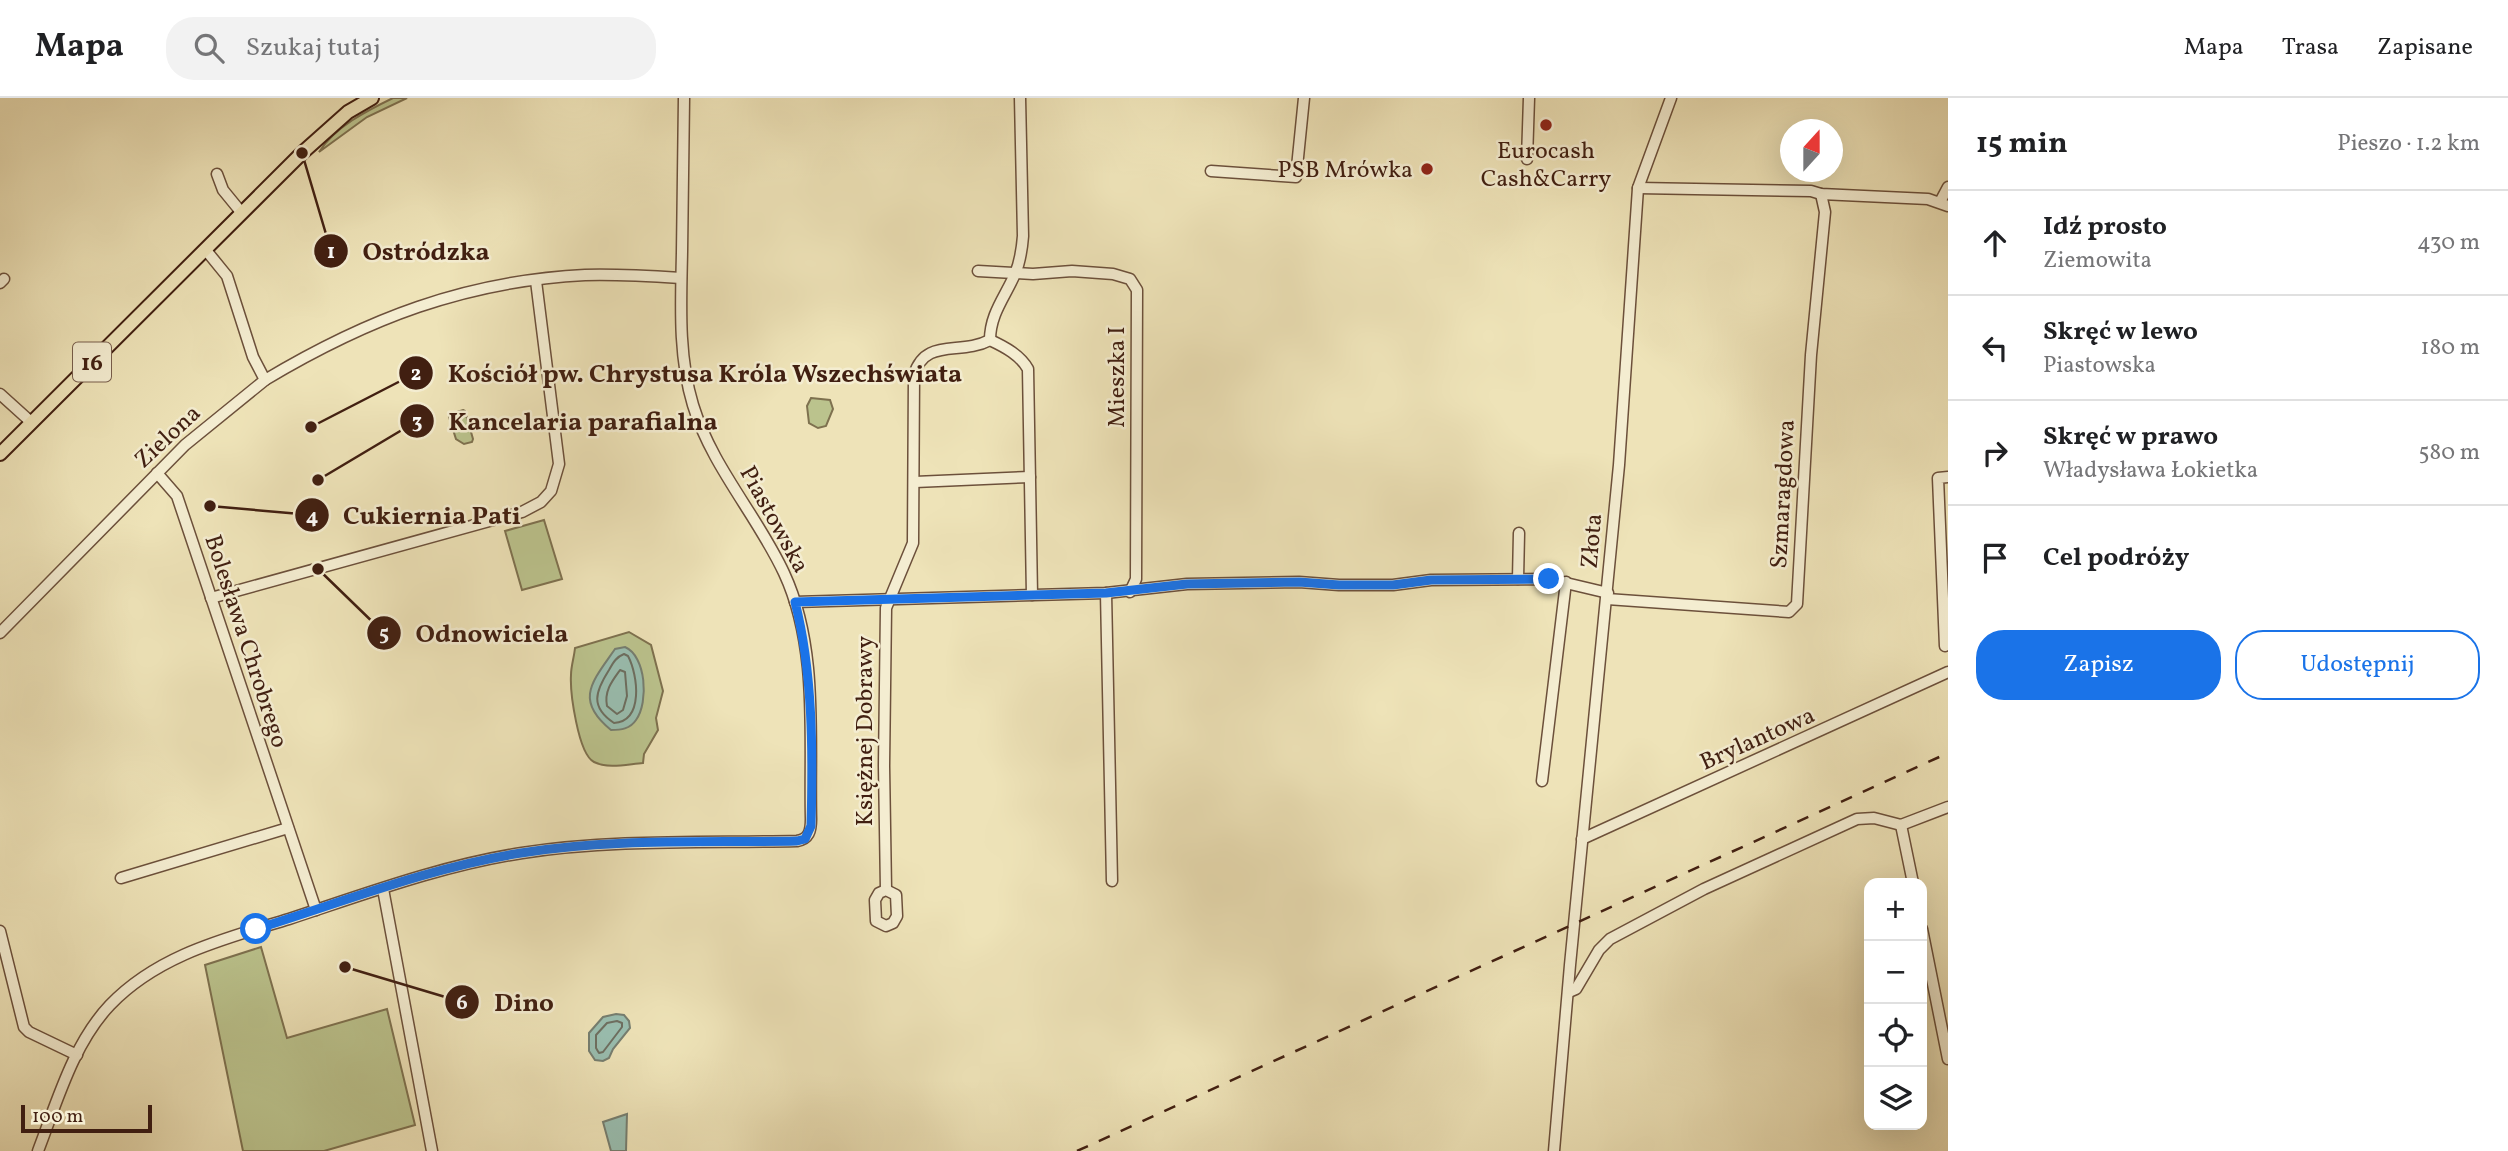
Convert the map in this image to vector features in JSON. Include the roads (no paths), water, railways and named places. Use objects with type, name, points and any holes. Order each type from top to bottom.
[{"type":"main road","name":"16","points":[[0,454],[241,212],[328,129],[348,112],[372,98]]},
{"type":"street","name":"Piastowska","points":[[383,889],[487,859],[559,848],[797,841],[805,839],[811,826],[806,661],[795,602],[774,552],[702,432],[686,380],[681,334],[684,98]]},
{"type":"street","points":[[1020,98],[1023,236],[1021,253],[1015,273],[992,320],[990,340],[1010,350],[1028,369],[1032,595]]},
{"type":"street","points":[[1210,171],[1296,177],[1304,98]]},
{"type":"street","points":[[1527,159],[1529,98]]},
{"type":"street","name":"Złota","points":[[1554,1151],[1607,596],[1638,188],[1671,98]]},
{"type":"street","points":[[217,174],[223,190],[241,212]]},
{"type":"street","points":[[1638,188],[1811,191],[1821,194],[1909,198],[1944,204],[1948,187]]},
{"type":"street","name":"Szmaragdowa","points":[[795,602],[1130,592],[1187,584],[1299,582],[1393,585],[1431,580],[1518,579],[1566,582],[1607,596],[1788,612],[1797,604],[1811,355],[1825,212],[1821,194]]},
{"type":"street","points":[[205,250],[227,276],[253,357],[265,380]]},
{"type":"street","points":[[978,271],[1015,273]]},
{"type":"street","name":"Mieszka I","points":[[1015,273],[1072,271],[1113,274],[1130,279],[1138,290],[1136,579],[1130,592]]},
{"type":"street","name":"Zielona","points":[[0,633],[157,473],[211,422],[265,380],[322,348],[376,321],[430,302],[504,285],[585,275],[681,278]]},
{"type":"street","points":[[211,598],[522,513],[541,502],[555,484],[559,454],[536,281]]},
{"type":"street","name":"Księżnej Dobrawy","points":[[886,890],[885,632],[889,600],[913,543],[914,375],[917,366],[930,352],[968,349],[990,340]]},
{"type":"street","points":[[0,394],[31,422]]},
{"type":"street","name":"Bolesława Chrobrego","points":[[157,473],[176,492],[316,910]]},
{"type":"street","points":[[915,482],[1030,477]]},
{"type":"street","points":[[1945,646],[1938,478],[1948,477]]},
{"type":"street","points":[[1518,579],[1519,533]]},
{"type":"street","points":[[1542,781],[1566,582]]},
{"type":"street","points":[[1106,593],[1112,881]]},
{"type":"street","name":"Brylantowa","points":[[1582,839],[1948,673]]},
{"type":"street","points":[[1569,992],[1576,989],[1583,980],[1604,944],[1704,889],[1857,819],[1874,818],[1901,825],[1948,807]]},
{"type":"street","points":[[1901,825],[1912,878]]},
{"type":"street","points":[[121,878],[288,828]]},
{"type":"street","points":[[38,1151],[77,1055],[108,1007],[137,980],[203,946],[383,889],[432,1151]]},
{"type":"street","points":[[0,931],[24,1027],[77,1055]]},
{"type":"street","points":[[1924,941],[1948,1059]]},
{"type":"water","points":[[625,647],[632,652],[641,669],[643,702],[636,720],[631,725],[611,730],[593,709],[590,691],[599,671],[615,649]]},
{"type":"water","points":[[624,1015],[630,1028],[609,1058],[603,1061],[595,1060],[589,1051],[589,1033],[603,1017]]},
{"type":"water","points":[[627,1114],[626,1151],[611,1151],[603,1122]]},
{"type":"railway","points":[[1077,1151],[1948,753]]},
{"type":"place","name":"Eurocash Cash&Carry","points":[[1546,125]]},
{"type":"place","name":"Ostródzka","points":[[302,153]]},
{"type":"place","name":"PSB Mrówka","points":[[1427,169]]},
{"type":"place","name":"Kościół pw. Chrystusa Króla Wszechświata","points":[[311,427]]},
{"type":"place","name":"Kancelaria parafialna","points":[[318,480]]},
{"type":"place","name":"Cukiernia Pati","points":[[210,506]]},
{"type":"place","name":"Odnowiciela","points":[[318,569]]},
{"type":"place","name":"Dino","points":[[345,967]]}]
